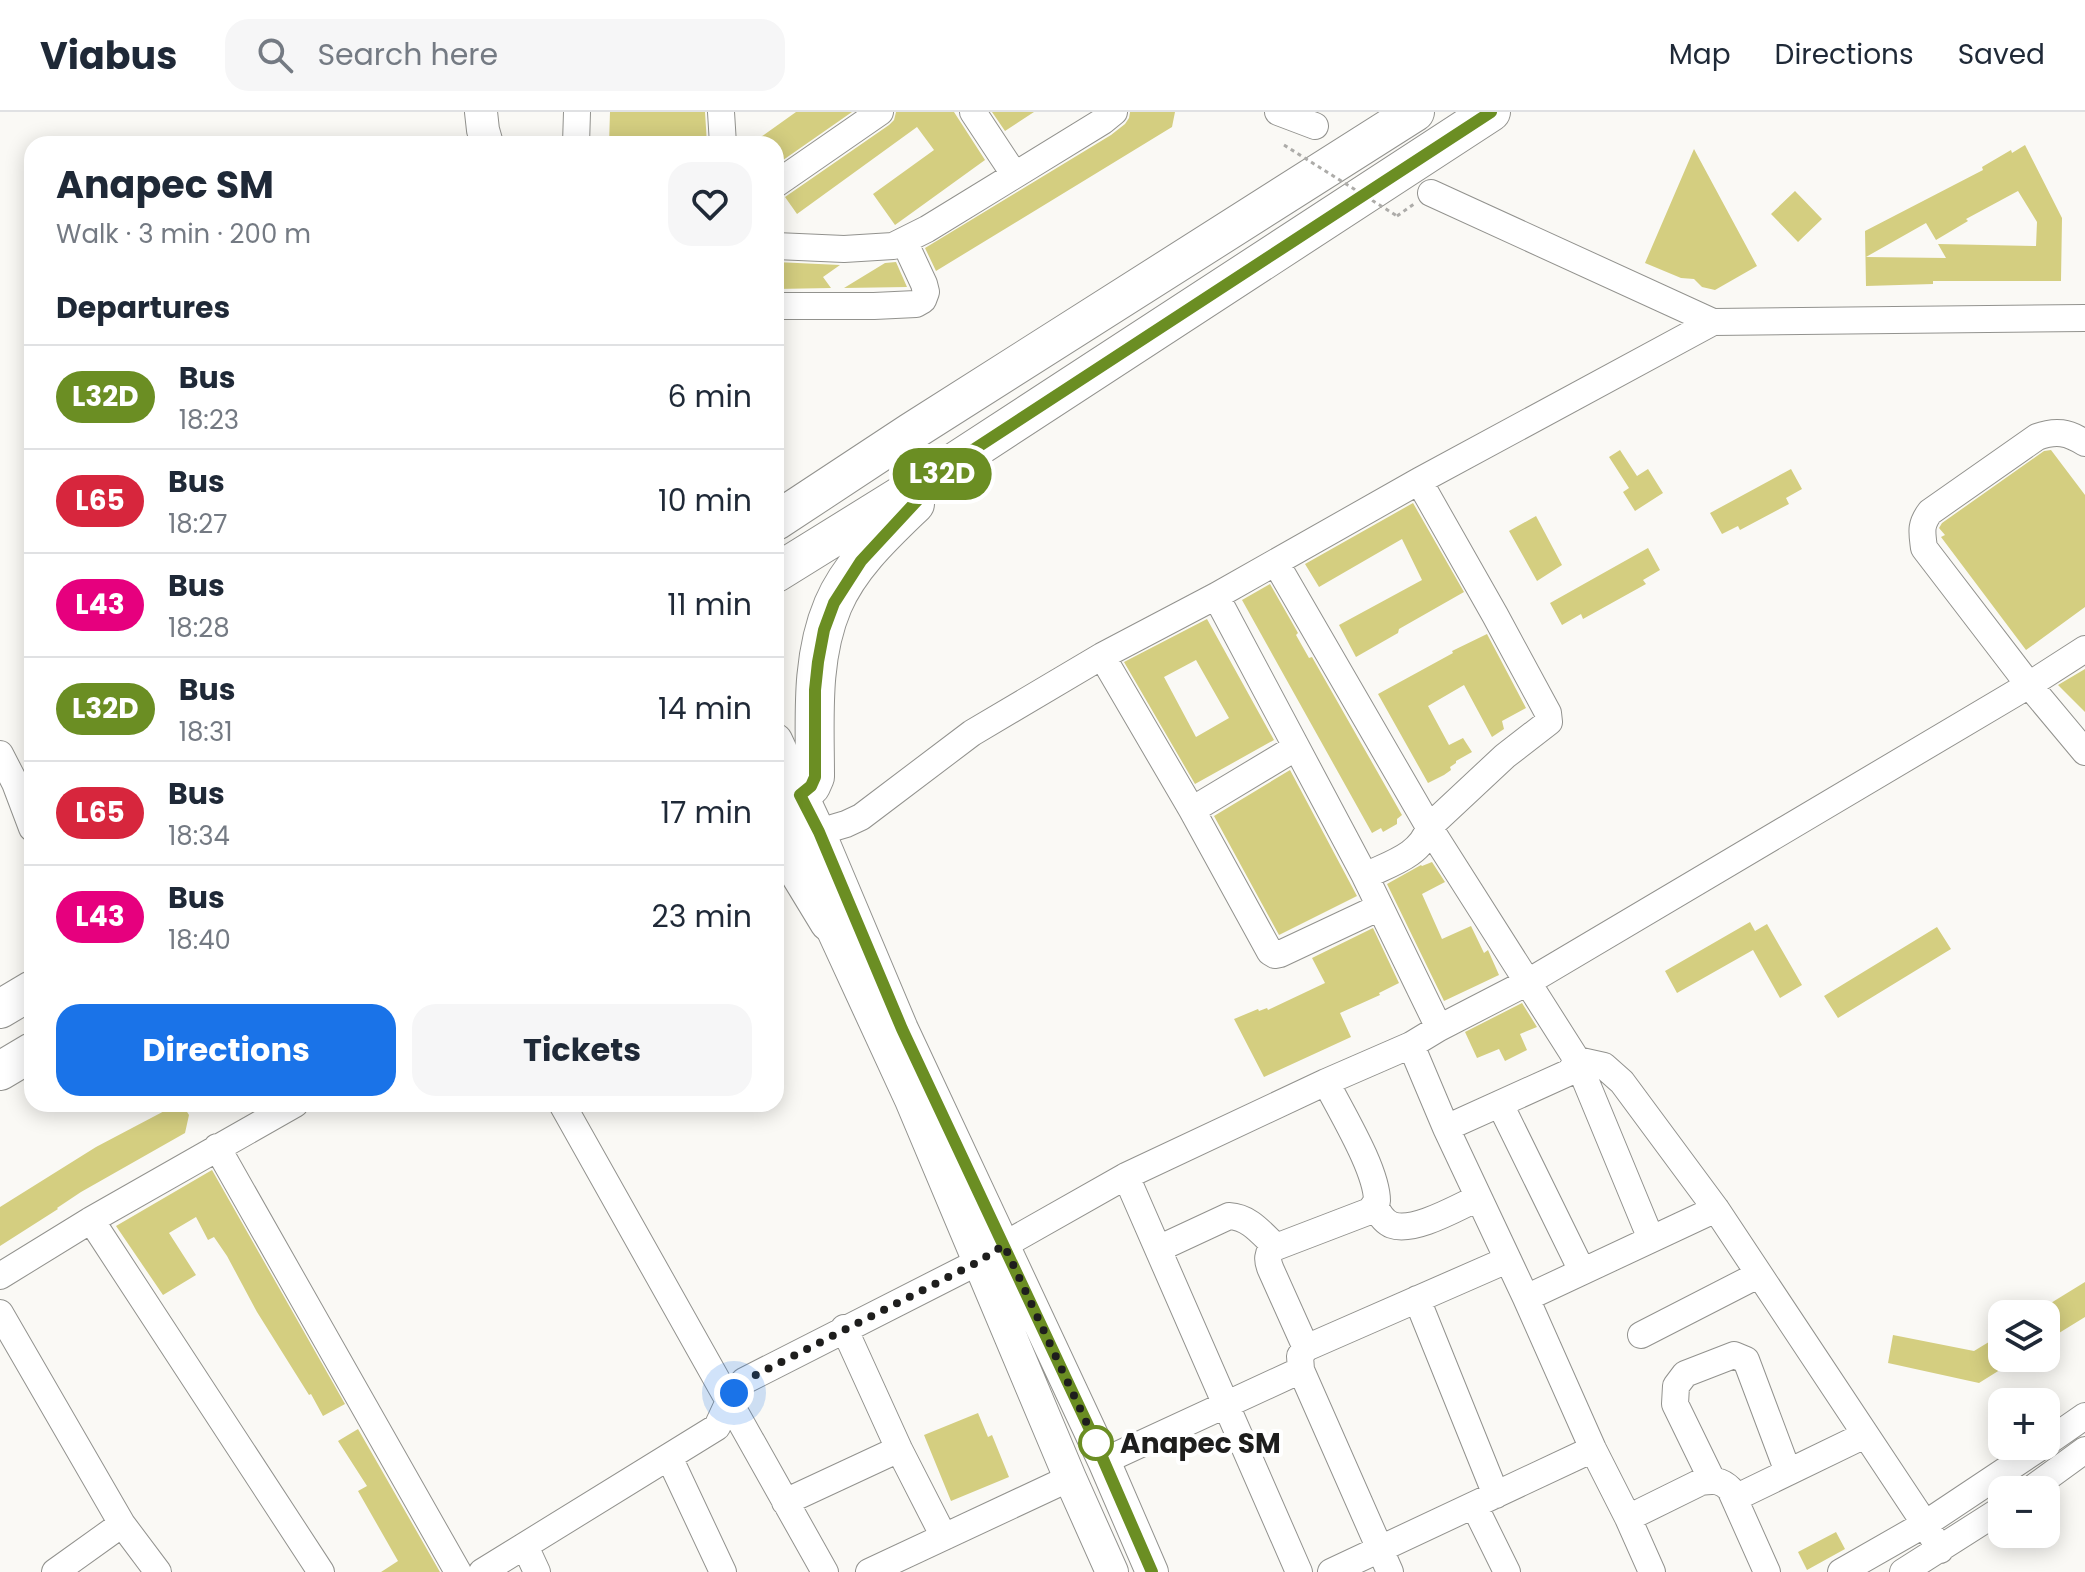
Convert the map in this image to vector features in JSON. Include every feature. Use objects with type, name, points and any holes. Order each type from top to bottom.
[{"type":"highway","points":[[784,516],[1415,112]]},
{"type":"highway","points":[[784,568],[950,465],[1491,112]]},
{"type":"highway","points":[[784,488],[814,479],[911,432]]},
{"type":"highway","points":[[784,810],[811,786],[815,777],[818,662],[824,630],[834,603],[861,561],[950,465]]},
{"type":"highway","points":[[784,815],[798,871],[829,922]]},
{"type":"highway","points":[[0,1009],[24,995]]},
{"type":"highway","points":[[0,1071],[24,1057]]},
{"type":"main road","points":[[481,112],[485,136]]},
{"type":"main road","points":[[500,112],[504,136]]},
{"type":"main road","points":[[784,812],[819,832],[902,1029],[991,1254],[1070,1478],[1112,1572]]},
{"type":"main road","points":[[829,922],[911,1100],[1104,1461],[1152,1572]]},
{"type":"street","points":[[576,136],[577,112]]},
{"type":"street","points":[[721,112],[722,136]]},
{"type":"street","points":[[784,178],[880,112]]},
{"type":"street","points":[[973,112],[1014,174]]},
{"type":"street","points":[[785,247],[844,249],[893,246],[927,229],[1114,112]]},
{"type":"street","points":[[1278,112],[1315,126]]},
{"type":"street","points":[[1431,193],[1713,322],[2085,318]]},
{"type":"street","points":[[784,306],[916,304],[923,300],[926,292],[904,241]]},
{"type":"street","points":[[819,832],[861,817],[972,733],[1102,656],[1713,322]]},
{"type":"street","points":[[2085,443],[2064,432],[2049,432],[2037,437],[1930,512],[1923,521],[1922,534],[1924,548],[2029,685],[2085,752]]},
{"type":"street","points":[[1365,876],[1419,847],[1429,827],[1505,756],[1549,722],[1495,615],[1419,481]]},
{"type":"street","points":[[1276,563],[1429,827],[1577,1060],[1651,1239]]},
{"type":"street","points":[[1216,596],[1365,876],[1439,1028]]},
{"type":"street","points":[[482,1572],[717,1427],[729,1401],[744,1381],[991,1254],[1126,1176],[1411,1045],[1528,982],[2085,649]]},
{"type":"street","points":[[1102,656],[1270,952],[1275,955],[1286,952],[1380,907]]},
{"type":"street","points":[[1192,810],[1295,748]]},
{"type":"street","points":[[0,754],[8,787],[24,814]]},
{"type":"street","points":[[1411,1045],[1478,1198],[1652,1572]]},
{"type":"street","points":[[1446,1128],[1570,1072],[1577,1060]]},
{"type":"street","points":[[1577,1060],[1604,1066],[1622,1082],[1716,1209],[1925,1524],[1924,1564]]},
{"type":"street","points":[[1326,1082],[1372,1174],[1377,1201],[1370,1211],[1276,1247],[1268,1255],[1268,1262],[1303,1359],[1384,1561]]},
{"type":"street","points":[[1500,1104],[1582,1271]]},
{"type":"street","points":[[0,1276],[91,1220],[280,1112]]},
{"type":"street","points":[[566,1112],[825,1572]]},
{"type":"street","points":[[217,1147],[458,1572]]},
{"type":"street","points":[[1126,1176],[1299,1572]]},
{"type":"street","points":[[1375,1206],[1388,1224],[1406,1227],[1478,1198]]},
{"type":"street","points":[[1526,1298],[1716,1209]]},
{"type":"street","points":[[1158,1249],[1229,1216],[1250,1222],[1276,1247]]},
{"type":"street","points":[[91,1220],[318,1571]]},
{"type":"street","points":[[1104,1461],[1225,1405],[1303,1359],[1417,1299],[1507,1260]]},
{"type":"street","points":[[1641,1335],[1758,1275]]},
{"type":"street","points":[[1417,1299],[1507,1572]]},
{"type":"street","points":[[0,1313],[122,1524],[158,1572]]},
{"type":"street","points":[[844,1328],[899,1449],[944,1537]]},
{"type":"street","points":[[1712,1480],[1675,1404],[1676,1386],[1685,1374],[1734,1355],[1746,1360],[1788,1472]]},
{"type":"street","points":[[2060,1434],[2085,1416]]},
{"type":"street","points":[[1735,1498],[1865,1435]]},
{"type":"street","points":[[785,1502],[899,1449]]},
{"type":"street","points":[[1331,1572],[1384,1561],[1485,1500],[1593,1449]]},
{"type":"street","points":[[2049,1476],[2085,1450]]},
{"type":"street","points":[[669,1457],[723,1572]]},
{"type":"street","points":[[1841,1572],[1925,1524],[2021,1460]]},
{"type":"street","points":[[869,1572],[1070,1478]]},
{"type":"street","points":[[1628,1518],[1701,1482],[1722,1481],[1735,1498],[1767,1572]]},
{"type":"street","points":[[1924,1564],[1988,1519]]},
{"type":"street","points":[[55,1572],[122,1524]]},
{"type":"street","points":[[525,1546],[537,1572]]},
{"type":"path","points":[[1284,145],[1397,216]]},
{"type":"building","points":[[610,112],[705,112],[706,136],[609,136]]},
{"type":"building","points":[[796,112],[852,112],[784,159],[784,136],[762,136]]},
{"type":"building","points":[[896,112],[954,112],[985,160],[895,225],[873,194],[934,150],[917,127],[797,214],[785,197],[889,125]]},
{"type":"building","points":[[992,112],[1034,112],[1005,131]]},
{"type":"building","points":[[1130,112],[1175,112],[1172,127],[936,271],[925,248],[1111,135],[1125,124]]},
{"type":"building","points":[[2025,145],[2062,218],[2061,281],[1933,281],[1933,284],[1866,286],[1865,231],[1983,170],[1982,167],[2011,150],[2012,153]],"holes":[[[2018,191],[2037,222],[2036,246],[1938,244],[1946,258],[1866,257],[1926,223],[1936,240],[1968,221],[1966,219]]]},
{"type":"building","points":[[1694,149],[1757,266],[1715,290],[1702,287],[1694,279],[1681,278],[1645,263]]},
{"type":"building","points":[[1795,191],[1822,219],[1798,242],[1771,214]]},
{"type":"building","points":[[784,262],[840,265],[823,277],[831,288],[784,289]]},
{"type":"building","points":[[896,262],[907,287],[844,288],[885,263]]},
{"type":"building","points":[[1620,450],[1637,476],[1648,469],[1663,493],[1635,511],[1623,492],[1629,488],[1609,457]]},
{"type":"building","points":[[2051,450],[2085,495],[2085,607],[2026,650],[1941,537],[1945,535],[1939,528],[2044,451]]},
{"type":"building","points":[[1791,469],[1802,489],[1786,498],[1789,504],[1740,530],[1738,526],[1722,534],[1710,513]]},
{"type":"building","points":[[1413,503],[1464,592],[1356,657],[1339,625],[1422,580],[1402,539],[1319,587],[1305,564]]},
{"type":"building","points":[[1536,516],[1562,565],[1537,581],[1509,531]]},
{"type":"building","points":[[1648,548],[1660,570],[1643,580],[1646,584],[1583,619],[1581,614],[1562,625],[1550,603]]},
{"type":"building","points":[[1270,584],[1309,658],[1312,657],[1402,815],[1397,819],[1397,824],[1383,832],[1381,828],[1372,833],[1242,600]]},
{"type":"building","points":[[1207,619],[1274,740],[1195,784],[1124,662]],"holes":[[[1196,660],[1229,718],[1196,737],[1164,677]]]},
{"type":"building","points":[[1487,634],[1526,708],[1502,721],[1504,729],[1492,737],[1464,685],[1428,706],[1449,745],[1463,738],[1472,752],[1456,761],[1444,775],[1428,783],[1378,694]]},
{"type":"building","points":[[2085,669],[2085,712],[2058,685]]},
{"type":"building","points":[[1290,770],[1357,896],[1279,935],[1214,816]]},
{"type":"building","points":[[1432,862],[1445,882],[1422,894],[1442,939],[1471,926],[1484,953],[1488,950],[1499,975],[1444,1001],[1387,884]]},
{"type":"building","points":[[1750,922],[1755,931],[1767,924],[1802,985],[1780,998],[1753,950],[1677,993],[1665,971]]},
{"type":"building","points":[[1937,927],[1951,949],[1838,1018],[1824,996]]},
{"type":"building","points":[[1373,928],[1399,983],[1340,1013],[1351,1037],[1264,1077],[1234,1019],[1258,1009],[1268,1010],[1325,983],[1312,958]]},
{"type":"building","points":[[1522,1003],[1537,1027],[1520,1034],[1527,1050],[1505,1061],[1499,1049],[1477,1058],[1465,1032]]},
{"type":"building","points":[[162,1112],[187,1112],[189,1115],[185,1133],[81,1192],[0,1246],[0,1207],[96,1147]]},
{"type":"building","points":[[212,1170],[345,1404],[323,1416],[257,1312],[227,1256],[214,1237],[208,1240],[196,1217],[169,1233],[196,1275],[163,1295],[116,1226]]},
{"type":"building","points":[[2085,1282],[2085,1317],[2060,1332],[2060,1300],[2056,1300]]},
{"type":"building","points":[[1893,1335],[1974,1351],[1988,1342],[1988,1372],[1997,1372],[1979,1383],[1888,1363]]},
{"type":"building","points":[[978,1413],[988,1437],[992,1435],[1009,1477],[951,1501],[924,1435]]},
{"type":"building","points":[[358,1429],[440,1572],[381,1572],[398,1561],[358,1491],[367,1486],[338,1441]]},
{"type":"building","points":[[1836,1532],[1845,1549],[1807,1570],[1798,1552]]},
{"type":"bus line","name":"L32D","points":[[1152,1572],[1092,1434],[902,1029],[819,832],[800,795],[811,786],[815,777],[815,690],[824,630],[834,603],[861,561],[950,465],[1491,112]]},
{"type":"place","name":"Anapec SM","points":[[1096,1443]]},
{"type":"route","points":[[734,1393],[744,1381],[978,1262],[1004,1245],[1096,1443]]}]
